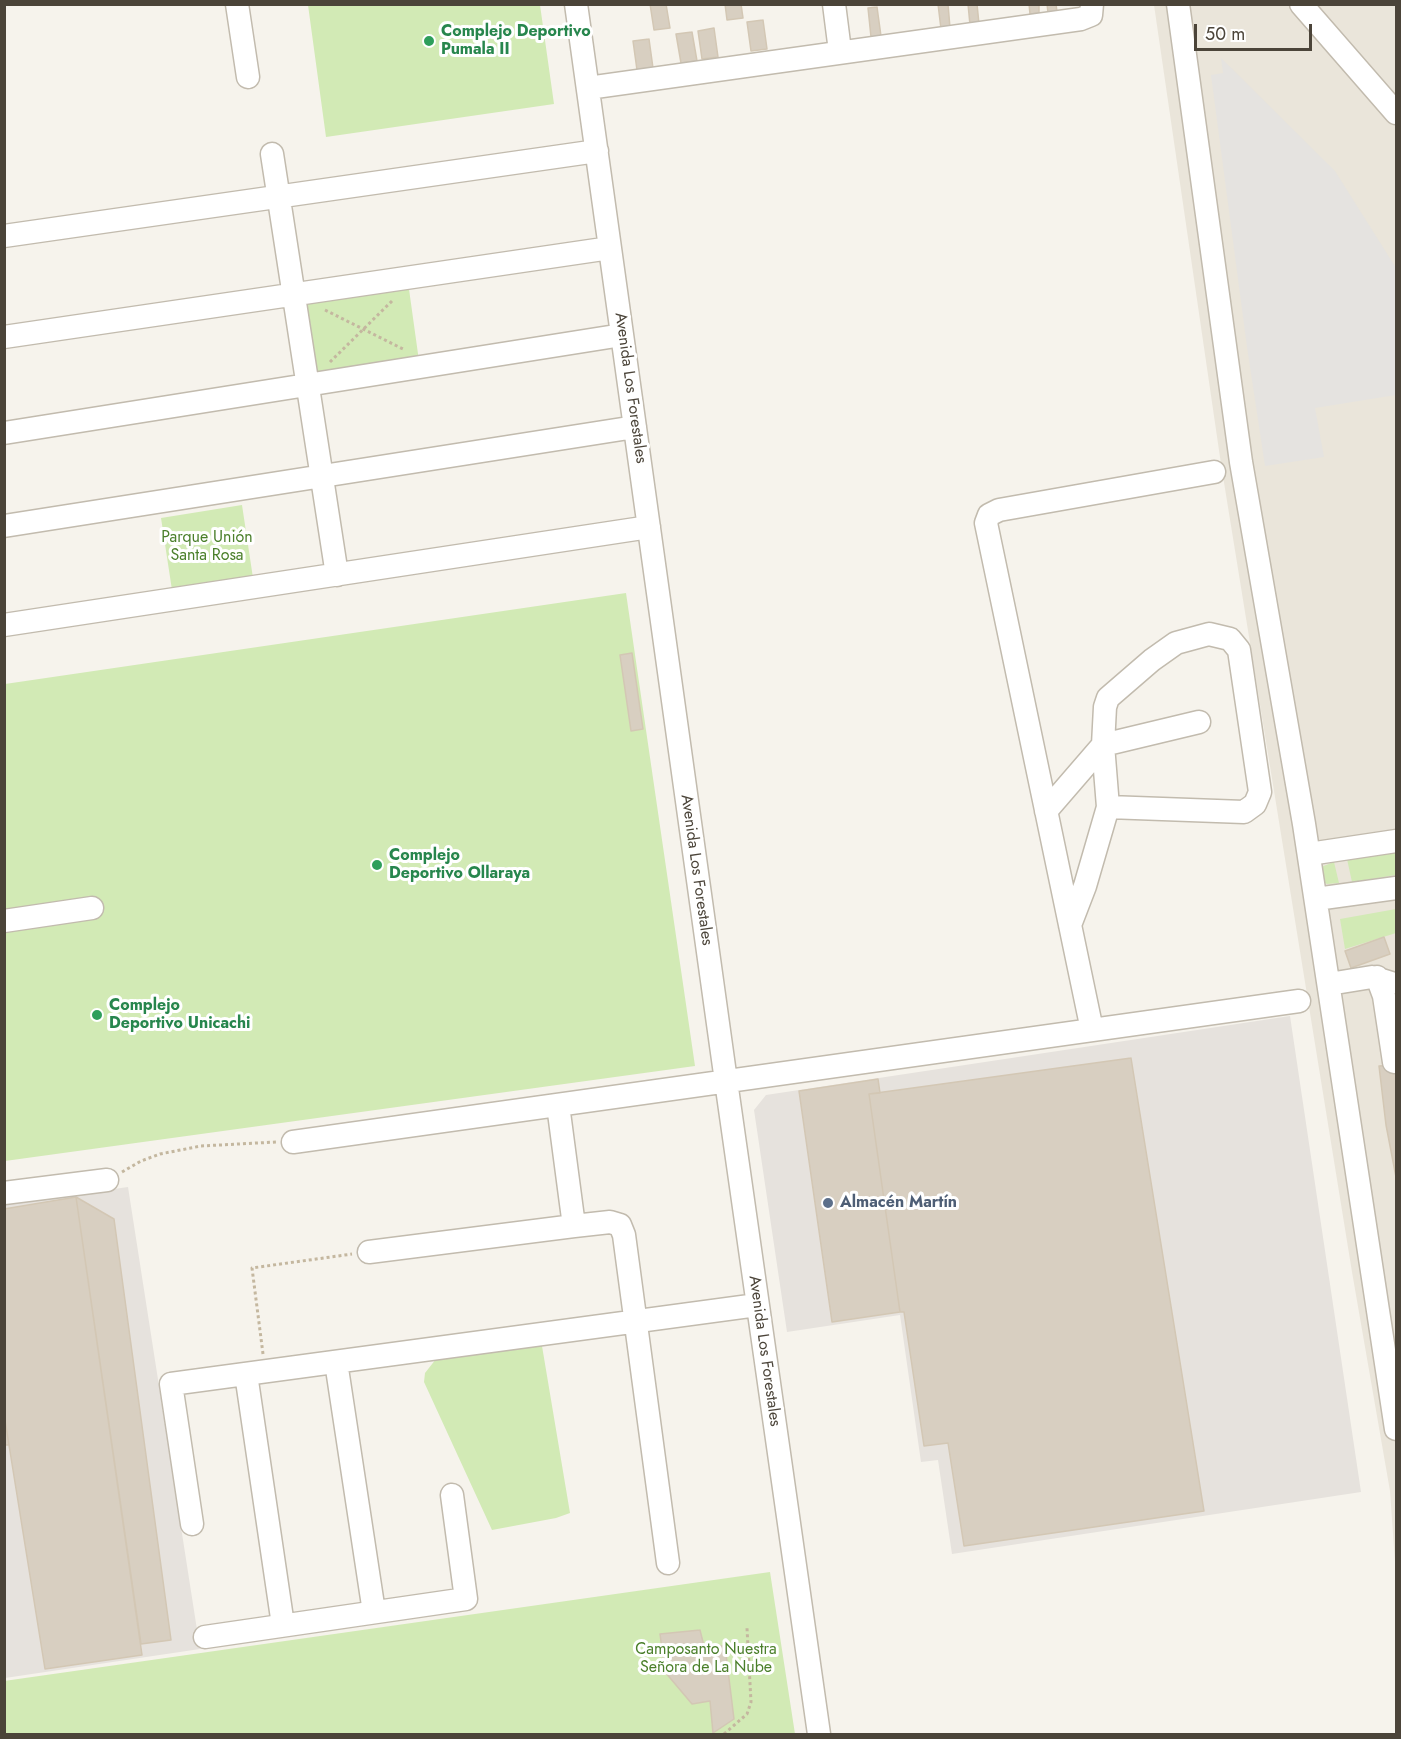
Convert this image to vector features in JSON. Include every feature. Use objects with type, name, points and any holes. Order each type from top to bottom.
[{"type":"street","points":[[237,4],[248,77]]},
{"type":"street","name":"Avenida Los Forestales","points":[[576,4],[819,1734]]},
{"type":"street","points":[[834,4],[840,51]]},
{"type":"street","points":[[588,88],[1081,18],[1091,15],[1092,4]]},
{"type":"street","points":[[1178,4],[1241,462],[1309,854],[1396,1429]]},
{"type":"street","points":[[1301,4],[1396,112]]},
{"type":"street","points":[[4,236],[597,151]]},
{"type":"street","points":[[272,154],[338,575]]},
{"type":"street","points":[[4,337],[610,248]]},
{"type":"street","points":[[4,433],[622,335]]},
{"type":"street","points":[[4,526],[635,427]]},
{"type":"street","points":[[1092,1030],[986,523],[989,515],[999,510],[1214,472]]},
{"type":"street","points":[[4,625],[649,527]]},
{"type":"street","points":[[1070,925],[1085,885],[1108,807],[1103,746],[1105,707],[1108,698],[1152,660],[1176,643],[1209,634],[1230,639],[1239,650],[1260,792],[1255,804],[1244,812],[1108,807]]},
{"type":"street","points":[[1046,811],[1103,746],[1199,722]]},
{"type":"street","points":[[1309,854],[1396,841]]},
{"type":"street","points":[[1316,899],[1396,888]]},
{"type":"street","points":[[4,921],[92,908]]},
{"type":"street","points":[[1329,984],[1387,982]]},
{"type":"street","points":[[1387,982],[1380,983],[1394,1062]]},
{"type":"street","points":[[293,1142],[1299,1001]]},
{"type":"street","points":[[558,1104],[574,1226]]},
{"type":"street","points":[[4,1193],[107,1180]]},
{"type":"street","points":[[369,1252],[610,1222],[620,1225],[624,1235],[668,1563]]},
{"type":"street","points":[[192,1524],[171,1384],[758,1305]]},
{"type":"street","points":[[336,1362],[374,1612]]},
{"type":"street","points":[[256,1372],[283,1625]]},
{"type":"street","points":[[205,1637],[466,1599],[452,1495]]},
{"type":"path","points":[[308,385],[409,285],[408,278]]},
{"type":"path","points":[[324,309],[421,359],[423,367]]},
{"type":"path","points":[[107,1180],[141,1161],[160,1154],[191,1148],[293,1142]]},
{"type":"path","points":[[256,1372],[252,1268],[369,1252]]},
{"type":"path","points":[[724,1734],[747,1714],[751,1702],[747,1628]]},
{"type":"shaded area","points":[[1154,5],[1396,5],[1396,1576],[1390,1491],[1352,1272],[1221,464]]},
{"type":"shaded area","points":[[1221,58],[1335,171],[1396,268],[1396,395],[1315,408],[1324,457],[1265,466],[1211,75],[1223,73]]},
{"type":"shaded area","name":"Almacén Martín","points":[[1290,1016],[1361,1492],[952,1554],[938,1460],[921,1462],[900,1315],[787,1332],[754,1110],[766,1095]]},
{"type":"shaded area","points":[[128,1187],[200,1649],[5,1678],[4,1205]]},
{"type":"green space","name":"Complejo Deportivo Pumala II","points":[[308,5],[540,5],[554,104],[326,137]]},
{"type":"green space","points":[[408,282],[419,361],[312,377],[300,299]]},
{"type":"green space","name":"Parque Unión Santa Rosa","points":[[242,505],[253,578],[172,590],[161,518]]},
{"type":"green space","name":"Complejo Deportivo Ollaraya","points":[[626,593],[695,1066],[5,1161],[5,684]]},
{"type":"green space","points":[[1396,850],[1396,875],[1352,882],[1347,859]]},
{"type":"green space","points":[[1334,862],[1339,883],[1327,884],[1323,882],[1321,867]]},
{"type":"green space","points":[[1396,909],[1396,933],[1345,949],[1340,919]]},
{"type":"green space","points":[[542,1346],[570,1513],[556,1518],[492,1530],[424,1382],[425,1373],[436,1359]]},
{"type":"green space","name":"Camposanto Nuestra Señora de La Nube","points":[[770,1572],[795,1734],[5,1734],[4,1681]]},
{"type":"building","points":[[650,4],[666,4],[670,28],[654,30]]},
{"type":"building","points":[[725,4],[741,4],[743,18],[727,20]]},
{"type":"building","points":[[938,4],[948,4],[950,28],[941,29]]},
{"type":"building","points":[[968,4],[977,4],[979,24],[970,25]]},
{"type":"building","points":[[1029,4],[1039,4],[1039,13],[1030,14]]},
{"type":"building","points":[[1047,4],[1056,4],[1057,12],[1048,13]]},
{"type":"building","points":[[877,7],[881,36],[871,37],[868,8]]},
{"type":"building","points":[[763,20],[767,49],[751,51],[747,22]]},
{"type":"building","points":[[714,28],[718,57],[702,59],[698,31]]},
{"type":"building","points":[[692,32],[697,61],[681,63],[676,34]]},
{"type":"building","points":[[649,39],[653,68],[637,70],[633,41]]},
{"type":"building","points":[[632,653],[643,729],[631,731],[620,655]]},
{"type":"building","points":[[1384,937],[1390,954],[1351,968],[1345,951]]},
{"type":"building","points":[[1131,1058],[1204,1511],[964,1546],[948,1443],[924,1446],[904,1312],[900,1312],[869,1094]]},
{"type":"building","points":[[1396,1065],[1396,1177],[1386,1125],[1379,1066]]},
{"type":"building","points":[[878,1079],[880,1093],[869,1094],[900,1312],[832,1322],[799,1091]]},
{"type":"building","points":[[76,1197],[142,1655],[45,1669],[4,1414],[4,1209]]},
{"type":"building","points":[[76,1197],[114,1219],[171,1640],[141,1644]]},
{"type":"building","points":[[4,1414],[9,1445],[4,1445]]},
{"type":"building","points":[[700,1630],[704,1646],[725,1646],[734,1719],[713,1733],[710,1701],[692,1704],[665,1672],[660,1634]]},
{"type":"place","name":"Complejo Deportivo Pumala II","points":[[429,41]]},
{"type":"place","name":"Complejo Deportivo Ollaraya","points":[[377,865]]},
{"type":"place","name":"Complejo Deportivo Unicachi","points":[[97,1015]]},
{"type":"place","name":"Almacén Martín","points":[[828,1203]]}]
